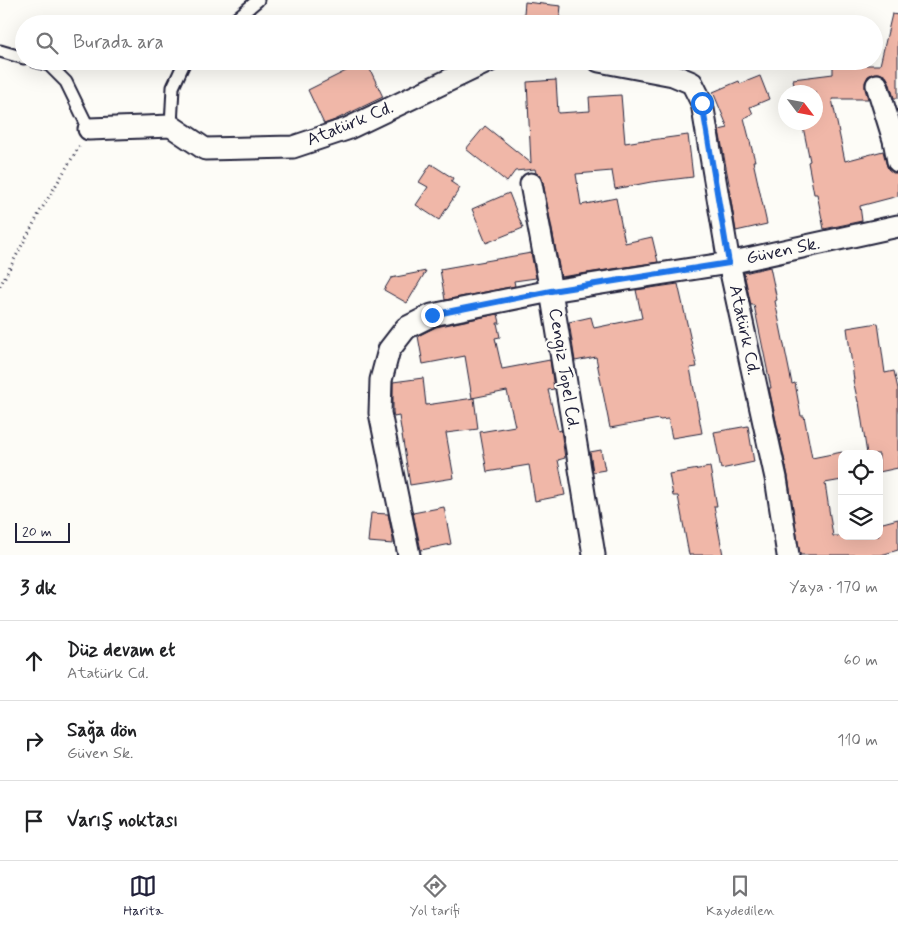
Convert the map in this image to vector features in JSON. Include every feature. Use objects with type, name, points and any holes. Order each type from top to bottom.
[{"type":"street","name":"Atatürk Cd.","points":[[171,126],[205,149],[293,147],[347,129],[470,70]]},
{"type":"street","name":"Atatürk Cd.","points":[[646,70],[673,75],[692,83],[702,103],[729,263],[776,478],[788,555]]},
{"type":"street","points":[[877,85],[896,140],[898,161]]},
{"type":"street","points":[[89,129],[171,126]]},
{"type":"street","name":"Cengiz Topel Cd.","points":[[531,184],[551,291],[594,555]]},
{"type":"street","name":"Güven Sk.","points":[[409,555],[380,412],[381,380],[389,350],[406,328],[432,315],[551,291],[729,263],[898,226]]},
{"type":"lane","points":[[240,15],[258,0]]},
{"type":"lane","points":[[0,51],[15,55]]},
{"type":"lane","points":[[53,70],[66,82],[89,129]]},
{"type":"lane","points":[[171,126],[173,87],[181,70]]},
{"type":"path","points":[[0,286],[41,210],[89,129]]},
{"type":"building","points":[[525,2],[561,6],[560,15],[524,15]]},
{"type":"building","points":[[892,14],[898,15],[898,98],[894,98],[886,76],[874,73],[868,76],[865,82],[868,99],[832,99],[845,161],[883,151],[888,169],[893,173],[898,173],[898,196],[860,206],[862,221],[824,229],[817,194],[814,194],[804,130],[823,130],[823,85],[794,85],[793,79],[833,74],[833,70],[883,70],[883,52]]},
{"type":"building","points":[[348,70],[370,70],[383,97],[324,124],[308,90]]},
{"type":"building","points":[[760,76],[769,99],[750,107],[753,114],[744,118],[755,161],[753,161],[767,224],[736,231],[719,130],[728,128],[713,92],[739,81],[740,84]]},
{"type":"building","points":[[556,80],[558,113],[590,111],[589,97],[621,95],[625,143],[688,135],[693,177],[615,189],[612,171],[576,174],[581,205],[616,198],[625,243],[652,237],[658,262],[561,277],[541,176],[536,173],[535,169],[515,171],[507,182],[466,149],[485,126],[531,163],[527,82]]},
{"type":"building","points":[[431,164],[453,178],[451,182],[460,188],[439,220],[416,205],[428,187],[419,182]]},
{"type":"building","points":[[509,193],[523,228],[486,243],[472,209]]},
{"type":"building","points":[[531,253],[536,278],[514,281],[515,286],[445,300],[440,269]]},
{"type":"building","points":[[770,267],[792,384],[795,383],[801,416],[804,416],[812,458],[838,453],[838,481],[825,483],[833,536],[838,536],[838,540],[883,540],[883,523],[898,519],[898,550],[881,555],[800,555],[788,476],[769,388],[771,388],[754,305],[751,305],[744,273]]},
{"type":"building","points":[[426,271],[407,303],[384,290],[391,278]]},
{"type":"building","points":[[678,284],[697,367],[690,368],[702,433],[672,438],[668,419],[610,428],[596,357],[575,361],[569,322],[591,317],[594,328],[642,318],[636,290]]},
{"type":"building","points":[[498,314],[500,323],[497,323],[500,337],[495,338],[502,369],[550,360],[554,389],[548,390],[558,431],[561,430],[565,458],[558,460],[565,495],[535,501],[529,465],[487,472],[480,432],[515,426],[507,391],[472,398],[465,356],[423,364],[418,336],[436,327]]},
{"type":"building","points":[[878,323],[885,373],[894,371],[898,389],[898,468],[883,471],[883,450],[866,450],[859,402],[853,380],[847,328]]},
{"type":"building","points":[[423,378],[426,405],[474,398],[478,429],[446,433],[454,478],[410,485],[399,416],[394,417],[393,412],[393,382]]},
{"type":"building","points":[[748,426],[754,462],[721,469],[714,432]]},
{"type":"building","points":[[601,450],[605,470],[593,472],[590,452]]},
{"type":"building","points":[[710,467],[717,506],[714,506],[723,555],[689,555],[678,496],[673,496],[669,474]]},
{"type":"building","points":[[444,507],[451,544],[421,550],[413,513]]},
{"type":"building","points":[[371,513],[388,514],[393,544],[368,542]]},
{"type":"route","points":[[432,315],[551,291],[729,263],[702,103]]}]
